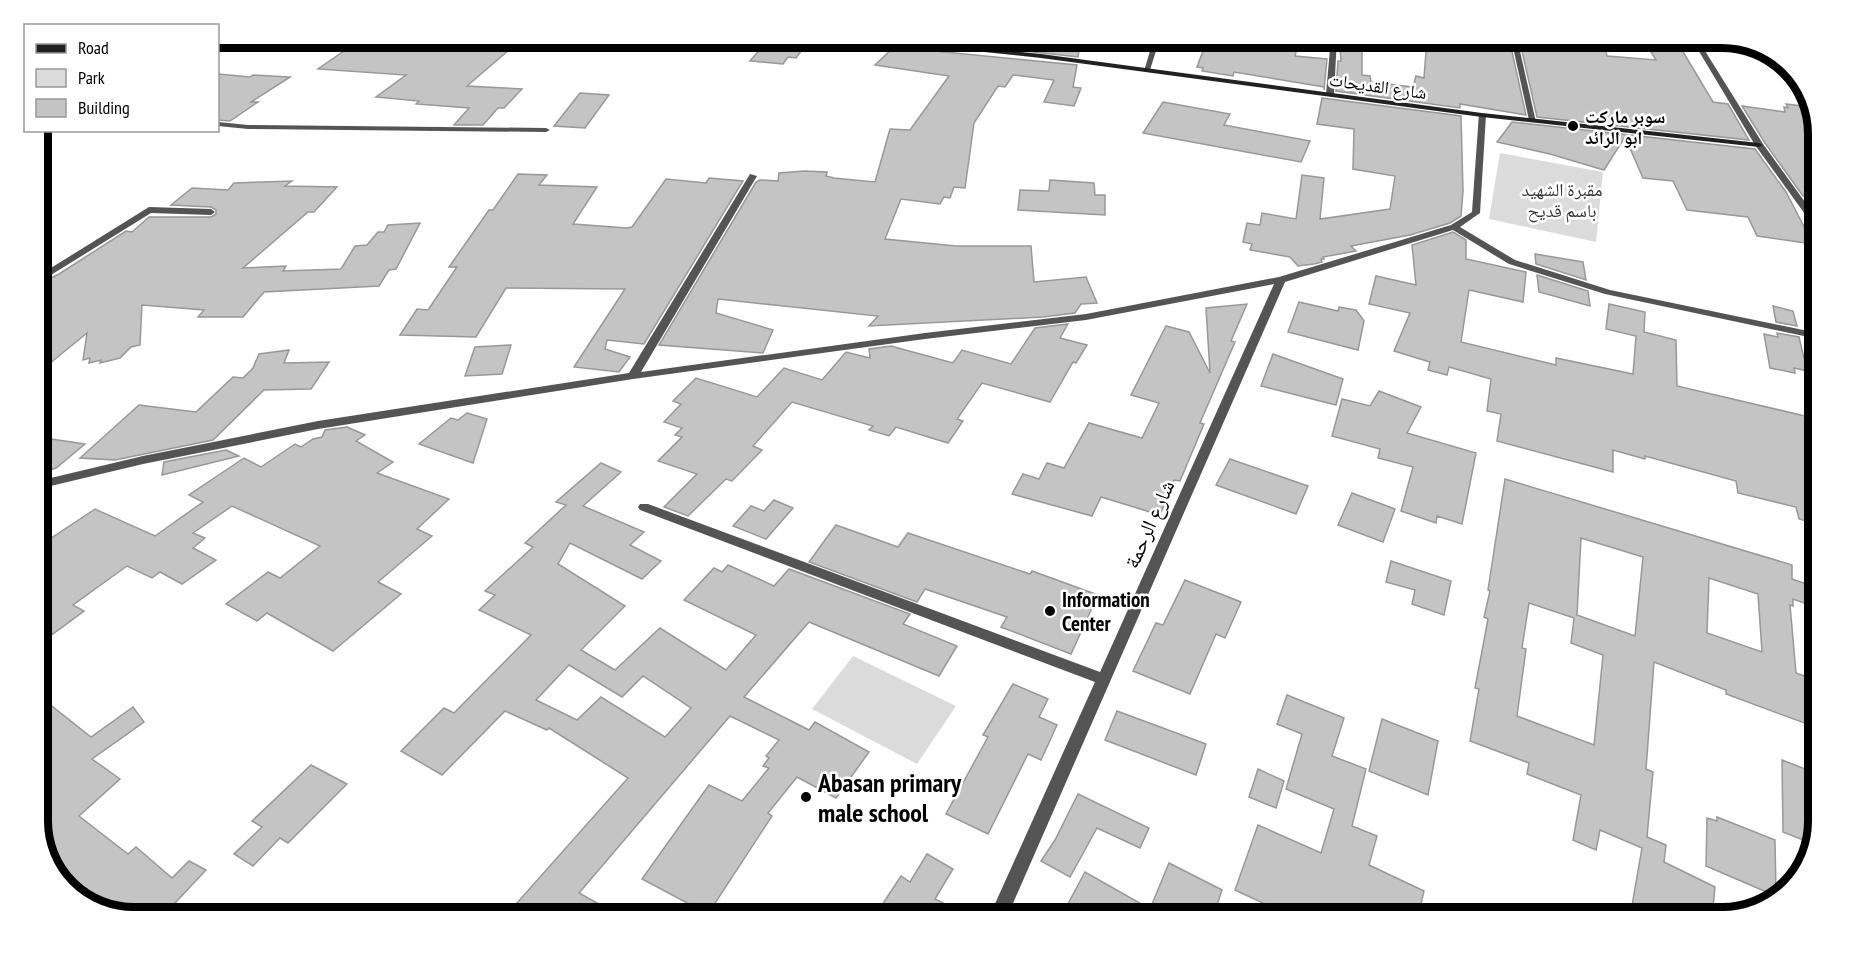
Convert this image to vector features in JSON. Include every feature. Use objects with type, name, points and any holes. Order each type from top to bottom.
[{"type":"street","name":"شارع القديحات","points":[[967,48],[1482,114],[1759,145]]},
{"type":"street","points":[[1146,70],[1154,48]]},
{"type":"street","points":[[1330,94],[1333,48]]},
{"type":"street","points":[[1516,48],[1533,120]]},
{"type":"street","points":[[1700,48],[1759,145],[1808,212]]},
{"type":"street","points":[[48,483],[143,460],[318,425],[633,376],[924,336],[1086,317],[1281,280],[1454,227],[1476,213],[1482,114]]},
{"type":"street","points":[[219,124],[248,127],[546,130]]},
{"type":"street","points":[[633,376],[753,176]]},
{"type":"street","points":[[48,274],[149,210],[211,212]]},
{"type":"street","points":[[1454,227],[1512,262],[1608,292],[1808,334]]},
{"type":"street","name":"شارع الرحمة","points":[[1003,907],[1281,280]]},
{"type":"street","points":[[644,507],[1102,679]]},
{"type":"green space","name":"مقبرة الشهيد باسم قديح","points":[[1500,153],[1603,172],[1596,242],[1489,219]]},
{"type":"green space","points":[[853,656],[956,706],[917,764],[812,709]]},
{"type":"building","points":[[348,48],[510,49],[467,86],[522,89],[504,108],[498,108],[483,125],[454,125],[469,108],[416,104],[419,101],[376,97],[406,75],[318,69]]},
{"type":"building","points":[[761,48],[804,48],[796,58],[788,57],[783,64],[750,61]]},
{"type":"building","points":[[893,48],[904,48],[1077,65],[1073,87],[1081,88],[1074,106],[1044,102],[1054,80],[1013,75],[1005,87],[998,86],[974,123],[965,188],[954,187],[950,198],[944,197],[940,204],[901,199],[885,239],[956,246],[1031,246],[1034,282],[1086,277],[1097,303],[1081,304],[1075,313],[1043,317],[869,326],[878,316],[718,299],[716,313],[773,330],[763,353],[659,345],[756,182],[760,180],[778,181],[779,173],[804,171],[827,172],[826,176],[834,178],[875,182],[890,129],[910,130],[949,76],[875,65]]},
{"type":"building","points":[[999,48],[1079,48],[1078,57]]},
{"type":"building","points":[[1204,48],[1291,48],[1297,49],[1295,56],[1327,59],[1324,90],[1324,87],[1234,72],[1233,76],[1202,71],[1203,68],[1197,67]]},
{"type":"building","points":[[1340,48],[1362,50],[1362,75],[1370,76],[1371,82],[1413,87],[1416,76],[1424,78],[1426,48],[1511,48],[1526,115],[1460,104],[1460,108],[1336,91],[1338,61],[1341,61]]},
{"type":"building","points":[[1521,48],[1605,48],[1607,56],[1656,60],[1649,48],[1681,48],[1713,102],[1728,104],[1749,140],[1537,117]]},
{"type":"building","points":[[219,74],[290,77],[251,102],[258,102],[230,121],[219,120]]},
{"type":"building","points":[[580,93],[609,95],[585,128],[554,126]]},
{"type":"building","points":[[1322,98],[1461,116],[1463,191],[1461,216],[1450,223],[1410,235],[1351,246],[1356,251],[1323,257],[1322,262],[1314,264],[1298,266],[1290,257],[1250,250],[1252,244],[1243,242],[1247,223],[1260,225],[1262,213],[1296,219],[1302,175],[1324,178],[1320,219],[1390,209],[1395,176],[1353,169],[1354,129],[1317,124]]},
{"type":"building","points":[[1163,102],[1230,114],[1224,125],[1310,141],[1301,162],[1143,133]]},
{"type":"building","points":[[1786,104],[1803,106],[1806,117],[1808,197],[1803,196],[1742,106],[1785,112],[1784,107],[1788,108]]},
{"type":"building","points":[[1512,122],[1755,149],[1786,192],[1808,234],[1808,243],[1757,236],[1748,217],[1687,210],[1673,181],[1643,178],[1625,137],[1604,170],[1550,154],[1497,142]]},
{"type":"building","points":[[518,174],[547,175],[539,185],[597,187],[573,224],[627,228],[632,227],[666,179],[706,183],[709,178],[743,181],[644,344],[607,340],[605,349],[630,357],[619,372],[574,367],[625,289],[506,288],[476,337],[400,335],[417,309],[428,310],[457,267],[449,267],[489,210],[493,210]]},
{"type":"building","points":[[1050,180],[1094,183],[1095,195],[1105,195],[1105,215],[1018,210],[1020,190],[1049,191]]},
{"type":"building","points":[[292,181],[285,186],[337,187],[314,212],[308,212],[243,268],[286,266],[283,271],[341,269],[355,246],[367,245],[378,232],[384,232],[388,225],[420,223],[396,269],[389,270],[379,286],[264,292],[243,317],[198,317],[204,310],[142,305],[140,345],[131,347],[120,358],[100,363],[101,360],[89,363],[90,358],[83,360],[87,333],[48,365],[48,280],[126,231],[132,232],[149,217],[211,217],[216,214],[216,210],[211,207],[171,205],[192,188],[228,190],[234,183]]},
{"type":"building","points":[[1453,232],[1466,240],[1466,259],[1526,272],[1523,302],[1469,290],[1461,342],[1556,365],[1556,358],[1633,374],[1636,336],[1606,329],[1609,304],[1645,312],[1644,332],[1676,340],[1677,386],[1808,417],[1808,521],[1799,519],[1796,507],[1738,493],[1736,481],[1645,456],[1645,459],[1613,450],[1613,472],[1497,441],[1501,414],[1487,411],[1491,379],[1449,367],[1447,375],[1428,370],[1430,362],[1394,351],[1410,313],[1369,304],[1376,276],[1416,285],[1412,245]]},
{"type":"building","points":[[1535,254],[1583,262],[1586,280],[1536,264]]},
{"type":"building","points":[[1537,275],[1588,291],[1590,306],[1539,292]]},
{"type":"building","points":[[1299,302],[1338,311],[1339,307],[1356,310],[1364,321],[1358,350],[1288,332]]},
{"type":"building","points":[[1247,304],[1231,341],[1235,342],[1200,423],[1204,424],[1180,481],[1174,480],[1160,515],[1101,497],[1092,516],[1012,494],[1023,474],[1039,479],[1047,463],[1064,468],[1089,423],[1142,438],[1159,403],[1131,395],[1166,326],[1189,332],[1210,373],[1206,308]]},
{"type":"building","points":[[1773,306],[1793,311],[1797,326],[1776,322]]},
{"type":"building","points":[[1068,324],[1060,338],[1087,345],[1076,363],[1073,362],[1050,402],[982,383],[957,419],[963,421],[948,443],[896,427],[889,436],[869,430],[873,426],[792,402],[753,446],[762,450],[732,481],[726,479],[688,516],[664,507],[697,474],[658,461],[682,437],[675,435],[682,428],[664,422],[681,404],[673,401],[696,378],[757,397],[784,368],[822,380],[846,352],[870,358],[869,349],[891,346],[953,363],[962,350],[1011,364],[1035,328]]},
{"type":"building","points":[[1777,333],[1799,337],[1807,371],[1794,368],[1795,373],[1770,368],[1764,334],[1778,337]]},
{"type":"building","points":[[511,345],[502,374],[465,376],[475,347]]},
{"type":"building","points":[[289,350],[284,363],[329,362],[311,389],[264,390],[213,440],[115,460],[80,458],[139,405],[196,412],[233,377],[243,378],[253,368],[259,354]]},
{"type":"building","points":[[1273,354],[1343,379],[1336,405],[1261,386]]},
{"type":"building","points":[[1379,391],[1421,407],[1407,433],[1476,453],[1462,524],[1437,516],[1436,523],[1401,511],[1413,467],[1378,458],[1380,449],[1332,436],[1342,399],[1370,406]]},
{"type":"building","points":[[467,413],[487,419],[473,463],[419,444],[451,418],[458,420]]},
{"type":"building","points":[[347,427],[365,435],[356,441],[393,462],[377,473],[449,499],[417,529],[432,536],[378,582],[401,594],[333,651],[267,613],[257,621],[226,604],[268,572],[280,578],[320,546],[232,506],[193,533],[205,538],[193,548],[216,560],[182,584],[160,572],[152,578],[127,566],[73,605],[84,611],[48,638],[48,540],[95,509],[155,536],[203,502],[189,495],[244,458],[261,467],[295,444],[301,447],[313,439],[322,437],[325,430]]},
{"type":"building","points":[[48,438],[85,444],[56,468],[48,471]]},
{"type":"building","points":[[226,450],[239,456],[162,475],[164,462]]},
{"type":"building","points":[[1230,459],[1308,486],[1296,514],[1216,485]]},
{"type":"building","points":[[601,463],[621,472],[583,506],[644,532],[630,545],[661,561],[642,579],[570,543],[558,564],[625,606],[581,650],[615,670],[660,628],[726,670],[756,635],[684,600],[714,568],[722,572],[728,565],[774,586],[789,569],[910,614],[903,624],[957,646],[939,676],[809,622],[744,697],[809,730],[815,722],[869,752],[836,798],[797,777],[768,813],[772,816],[713,907],[695,907],[642,879],[709,785],[742,801],[769,768],[763,766],[769,758],[766,756],[779,740],[730,716],[579,893],[604,907],[520,907],[516,904],[628,778],[549,728],[547,730],[505,711],[442,775],[401,751],[444,708],[454,713],[531,635],[479,610],[495,595],[485,591],[533,547],[525,543],[566,505],[556,502]],"holes":[[[569,665],[622,697],[643,676],[691,708],[665,737],[601,697],[577,720],[536,700]]]},
{"type":"building","points":[[1505,479],[1792,565],[1792,579],[1808,585],[1808,604],[1793,599],[1793,606],[1790,605],[1796,673],[1808,677],[1808,724],[1726,694],[1726,690],[1654,662],[1646,769],[1653,772],[1647,837],[1666,845],[1664,862],[1715,887],[1713,907],[1632,907],[1642,848],[1600,830],[1596,850],[1573,840],[1581,795],[1527,774],[1529,763],[1470,741],[1479,689],[1475,688],[1488,619],[1484,617],[1490,591],[1488,590]],"holes":[[[1581,538],[1643,557],[1635,636],[1577,615]],[[1709,578],[1758,594],[1762,652],[1707,633]],[[1529,603],[1574,618],[1571,643],[1603,655],[1594,745],[1517,716],[1526,649],[1522,648]]]},
{"type":"building","points":[[1352,493],[1395,509],[1383,542],[1338,525]]},
{"type":"building","points":[[774,500],[793,508],[766,539],[733,526],[751,506],[764,511]]},
{"type":"building","points":[[836,525],[898,547],[908,533],[1030,574],[1032,571],[1098,595],[1071,654],[1001,627],[1007,617],[925,589],[917,602],[809,562]]},
{"type":"building","points":[[1391,561],[1451,581],[1444,615],[1412,604],[1415,590],[1386,582]]},
{"type":"building","points":[[1185,580],[1241,602],[1225,638],[1216,634],[1190,694],[1133,671],[1156,623],[1163,625]]},
{"type":"building","points":[[1013,684],[1048,699],[1039,717],[1057,725],[1041,760],[1028,754],[988,834],[946,814],[988,737],[983,735]]},
{"type":"building","points":[[1287,695],[1344,718],[1332,756],[1366,769],[1352,826],[1377,836],[1369,865],[1424,891],[1420,907],[1272,907],[1235,890],[1258,825],[1321,853],[1334,809],[1286,789],[1302,734],[1277,724]]},
{"type":"building","points":[[48,703],[91,737],[133,707],[144,722],[92,759],[120,779],[79,816],[128,854],[136,847],[172,878],[189,861],[206,870],[171,907],[134,907],[106,902],[86,893],[69,878],[57,859],[48,827]]},
{"type":"building","points":[[1117,711],[1206,744],[1196,775],[1105,740]]},
{"type":"building","points":[[1382,719],[1438,741],[1428,795],[1369,771]]},
{"type":"building","points":[[1782,760],[1808,770],[1808,821],[1805,841],[1783,832]]},
{"type":"building","points":[[311,765],[347,784],[288,843],[280,838],[253,866],[234,854],[262,827],[252,821]]},
{"type":"building","points":[[1258,769],[1284,781],[1276,808],[1249,797]]},
{"type":"building","points":[[1078,794],[1149,828],[1140,848],[1097,828],[1070,877],[1041,861],[1055,840]]},
{"type":"building","points":[[1717,817],[1775,840],[1776,888],[1770,893],[1706,866],[1707,818],[1717,821]]},
{"type":"building","points":[[927,854],[953,869],[935,899],[945,904],[943,907],[881,907],[901,876],[910,882]]},
{"type":"building","points":[[1169,863],[1222,890],[1216,907],[1151,907]]},
{"type":"building","points":[[1085,872],[1146,907],[1066,907]]},
{"type":"place","name":"سوبر ماركت ابو الرائد","points":[[1573,126]]},
{"type":"place","name":"Information Center","points":[[1050,611]]},
{"type":"place","name":"Abasan primary male school","points":[[806,797]]}]
